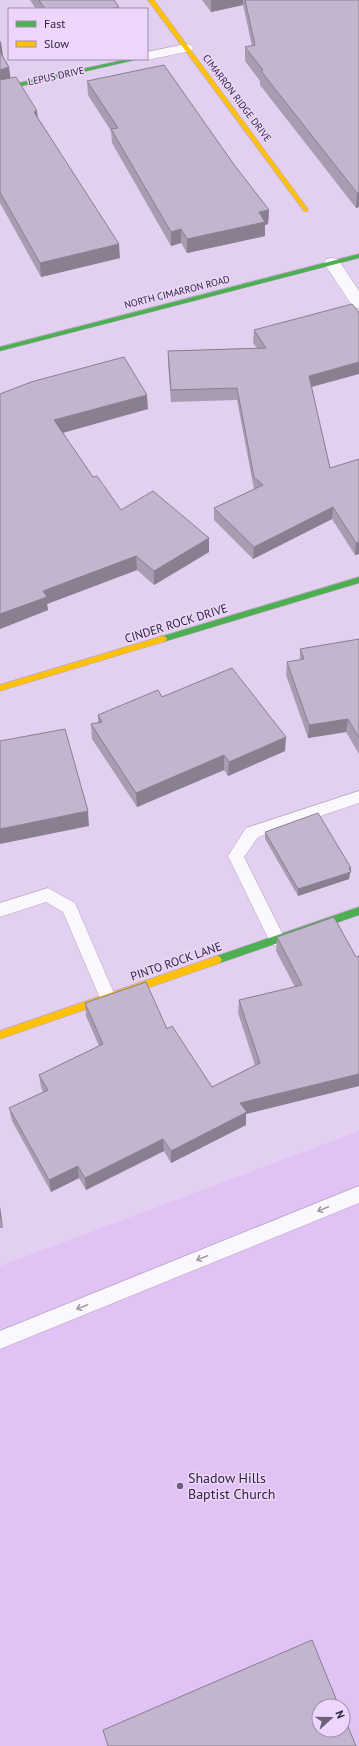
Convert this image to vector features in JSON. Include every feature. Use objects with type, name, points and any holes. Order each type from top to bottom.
[{"type":"street","name":"CIMARRON RIDGE DRIVE","points":[[151,0],[306,210]]},
{"type":"street","points":[[148,56],[186,48]]},
{"type":"street","name":"LEPUS DRIVE","points":[[0,89],[131,60]]},
{"type":"street","name":"NORTH CIMARRON ROAD","points":[[0,349],[359,256]]},
{"type":"street","points":[[332,263],[359,303]]},
{"type":"street","name":"CINDER ROCK DRIVE","points":[[0,688],[359,580]]},
{"type":"street","name":"PINTO ROCK LANE","points":[[0,1035],[359,910]]},
{"type":"lane","points":[[277,939],[236,856],[252,832],[359,797]]},
{"type":"lane","points":[[0,910],[48,895],[69,908],[108,998]]},
{"type":"lane","points":[[0,1340],[359,1194]]},
{"type":"shaded area","name":"Shadow Hills Baptist Church","points":[[359,1131],[359,1746],[0,1746],[0,1266]]},
{"type":"building","points":[[39,0],[114,0],[119,7],[115,8],[44,8]]},
{"type":"building","points":[[245,0],[359,0],[359,193],[357,193],[261,71],[263,70],[245,47],[255,45]]},
{"type":"building","points":[[0,52],[9,67],[0,70]]},
{"type":"building","points":[[164,65],[235,166],[269,210],[259,212],[265,222],[187,239],[181,229],[171,232],[111,129],[118,128],[87,81]]},
{"type":"building","points":[[16,77],[37,111],[34,112],[119,244],[40,263],[0,192],[0,80]]},
{"type":"building","points":[[352,304],[359,313],[359,362],[309,376],[330,468],[359,459],[359,542],[356,543],[333,507],[254,547],[214,508],[263,485],[254,477],[237,388],[171,390],[168,351],[266,348],[254,330]]},
{"type":"building","points":[[124,357],[147,395],[54,420],[93,477],[97,476],[121,510],[153,491],[209,538],[154,571],[136,556],[43,591],[47,597],[0,614],[0,394],[31,382]]},
{"type":"building","points":[[359,639],[359,738],[348,719],[309,725],[287,662],[304,659],[300,649]]},
{"type":"building","points":[[232,668],[286,737],[229,762],[224,755],[136,793],[91,724],[102,722],[98,715],[158,690],[162,697]]},
{"type":"building","points":[[65,729],[88,811],[0,829],[0,741]]},
{"type":"building","points":[[318,813],[351,868],[349,868],[351,872],[298,889],[265,832]]},
{"type":"building","points":[[334,917],[356,957],[359,956],[359,1074],[240,1103],[247,1112],[171,1151],[163,1139],[85,1178],[78,1166],[49,1180],[9,1108],[48,1090],[39,1075],[103,1044],[85,1003],[146,982],[167,1029],[172,1026],[212,1087],[260,1063],[239,1000],[302,985],[277,937]]},
{"type":"building","points":[[312,1640],[336,1698],[311,1698],[311,1738],[351,1738],[351,1734],[356,1746],[108,1746],[103,1730]]},
{"type":"traffic: fast","points":[[0,89],[131,60]]},
{"type":"traffic: fast","points":[[0,349],[359,256]]},
{"type":"traffic: fast","points":[[163,639],[359,580]]},
{"type":"traffic: fast","points":[[217,960],[359,911]]},
{"type":"traffic: slow","points":[[151,0],[306,210]]},
{"type":"traffic: slow","points":[[0,688],[163,639]]},
{"type":"traffic: slow","points":[[0,1035],[217,960]]},
{"type":"place","name":"Shadow Hills Baptist Church","points":[[180,1486]]}]
